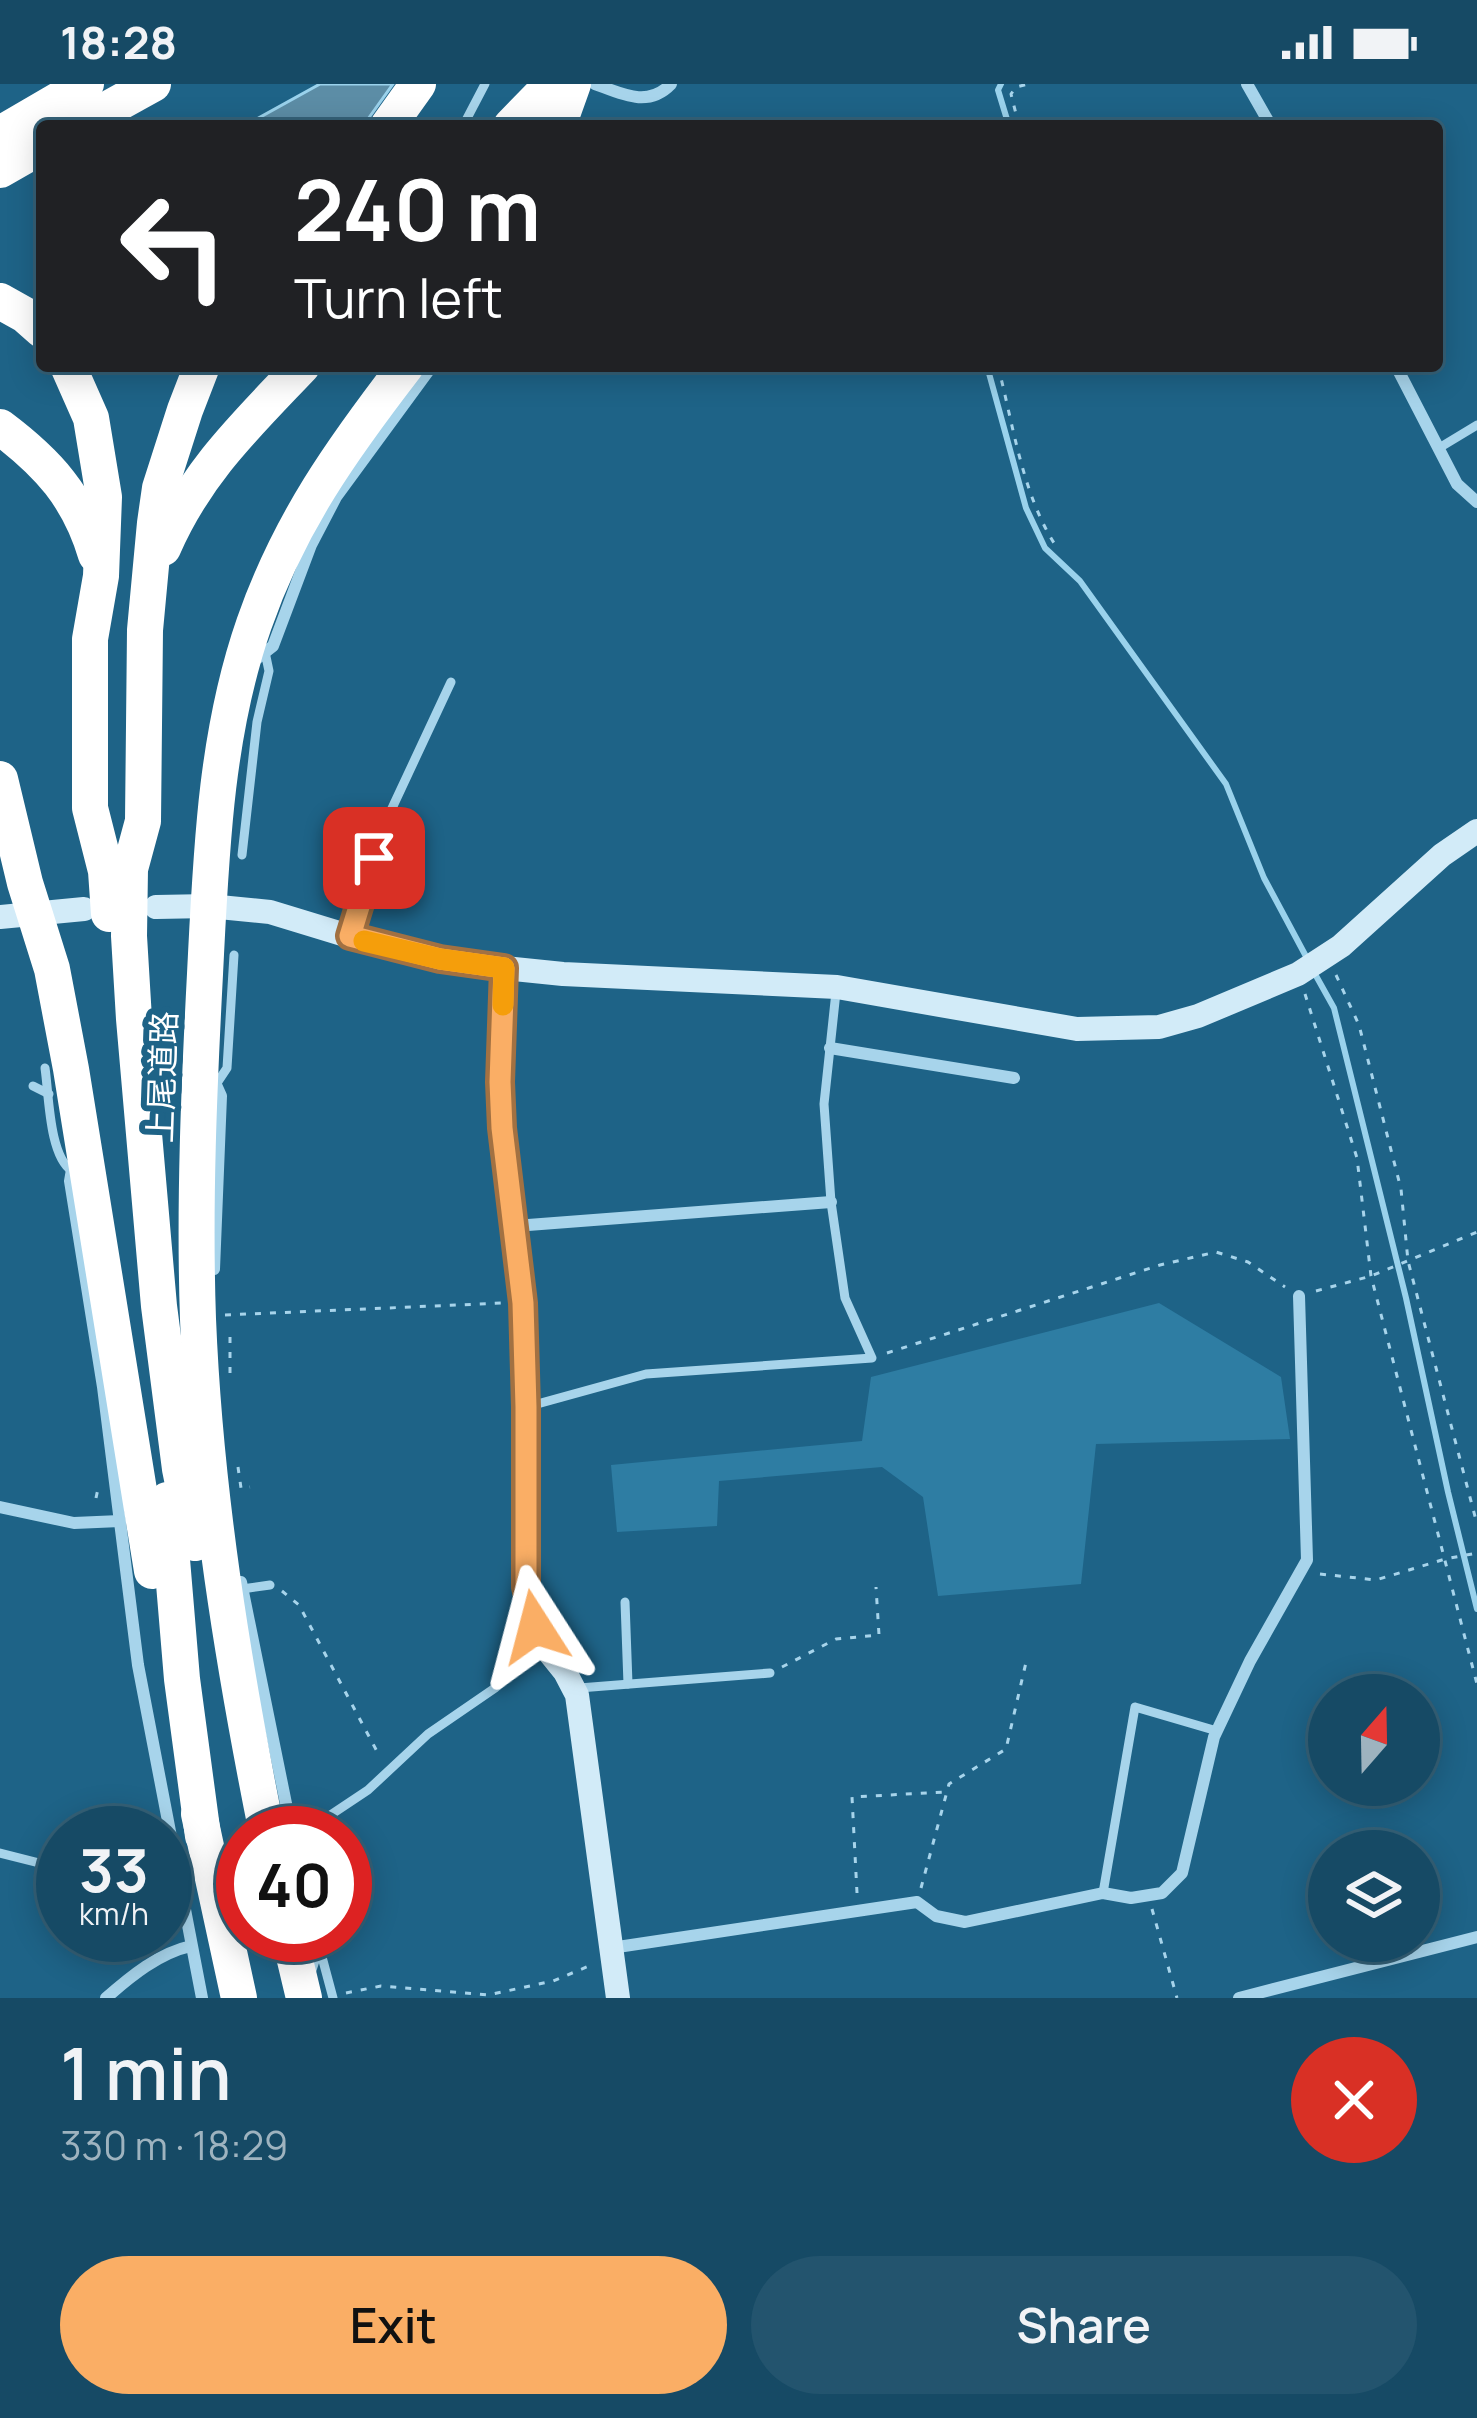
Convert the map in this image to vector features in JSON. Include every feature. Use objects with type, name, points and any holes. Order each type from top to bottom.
[{"type":"highway","points":[[0,134],[86,84]]},
{"type":"highway","points":[[88,120],[153,84]]},
{"type":"highway","points":[[392,120],[418,84]]},
{"type":"highway","points":[[517,120],[552,84]]},
{"type":"highway","points":[[560,120],[573,84]]},
{"type":"highway","points":[[0,170],[36,149]]},
{"type":"highway","points":[[0,302],[36,324]]},
{"type":"highway","points":[[71,372],[96,442],[104,496],[101,576],[90,639],[90,808],[106,872],[127,1160],[203,1836]]},
{"type":"highway","points":[[200,372],[160,488],[145,630],[143,821],[130,869],[129,936],[149,1204],[180,1469],[231,1710],[258,1806]]},
{"type":"highway","points":[[152,574],[179,512],[219,453],[296,372]]},
{"type":"highway","name":"上尾道路","points":[[260,1806],[211,1494],[198,1325],[196,1243],[209,1071],[208,905],[218,780],[232,695],[253,662],[253,626],[292,534],[341,450],[401,372]]},
{"type":"highway","points":[[0,427],[35,454],[76,503],[101,576]]},
{"type":"highway","points":[[0,778],[17,914],[52,969],[71,1069],[77,1160],[140,1507],[239,1998]]},
{"type":"highway","points":[[308,1962],[318,1995]]},
{"type":"street","points":[[596,84],[650,98],[671,84]]},
{"type":"street","points":[[1247,84],[1268,120]]},
{"type":"street","points":[[253,662],[272,646],[311,545],[336,497],[428,372]]},
{"type":"street","points":[[1399,372],[1457,484],[1477,502]]},
{"type":"street","points":[[156,907],[208,905],[270,912],[440,959],[504,968],[837,987],[1077,1029],[1159,1027],[1198,1016],[1298,974],[1341,946],[1442,855],[1477,830]]},
{"type":"street","points":[[17,914],[84,909]]},
{"type":"street","points":[[504,968],[500,1082],[523,1303],[526,1587],[535,1627],[566,1672],[582,1719],[618,1998]]},
{"type":"street","points":[[830,1048],[1014,1078]]},
{"type":"street","points":[[209,1071],[221,1096],[213,1315]]},
{"type":"street","points":[[77,1160],[70,1181],[103,1387],[159,1806]]},
{"type":"street","points":[[514,1226],[831,1202]]},
{"type":"street","points":[[612,1952],[917,1902],[935,1916],[965,1922],[1103,1893],[1131,1898],[1162,1893],[1182,1873],[1217,1731],[1307,1560],[1299,1296]]},
{"type":"street","points":[[0,1507],[74,1523],[121,1521]]},
{"type":"street","points":[[238,1564],[288,1806]]},
{"type":"street","points":[[1240,1998],[1477,1937]]},
{"type":"street","points":[[192,1951],[202,1998]]},
{"type":"street","points":[[106,1998],[154,1962]]},
{"type":"lane","points":[[466,120],[485,84]]},
{"type":"lane","points":[[1438,448],[1477,425]]},
{"type":"lane","points":[[242,855],[257,722],[269,671],[253,662]]},
{"type":"lane","points":[[350,936],[387,820],[452,682]]},
{"type":"lane","points":[[209,1071],[227,1067],[235,955]]},
{"type":"lane","points":[[526,1407],[646,1374],[872,1358],[845,1298],[831,1202],[824,1104],[837,987]]},
{"type":"lane","points":[[45,1068],[57,1150],[64,1167],[77,1160]]},
{"type":"lane","points":[[32,1086],[49,1094]]},
{"type":"lane","points":[[242,1589],[270,1585]]},
{"type":"lane","points":[[625,1602],[628,1684]]},
{"type":"lane","points":[[344,1806],[428,1734],[495,1688],[544,1646]]},
{"type":"lane","points":[[574,1688],[770,1673]]},
{"type":"lane","points":[[1103,1893],[1135,1707],[1217,1731]]},
{"type":"lane","points":[[0,1853],[36,1862]]},
{"type":"path","points":[[1018,120],[1011,94],[1028,84]]},
{"type":"path","points":[[1000,372],[1026,477],[1054,543]]},
{"type":"path","points":[[1327,955],[1359,1025],[1400,1189],[1408,1261],[1477,1524]]},
{"type":"path","points":[[1298,974],[1357,1158],[1371,1276],[1477,1684]]},
{"type":"path","points":[[872,1358],[1160,1265],[1216,1252],[1248,1262],[1299,1296],[1371,1276],[1477,1232]]},
{"type":"path","points":[[213,1315],[523,1303]]},
{"type":"path","points":[[229,1344],[235,1330]]},
{"type":"path","points":[[240,1478],[241,1488],[250,1487]]},
{"type":"path","points":[[96,1498],[100,1480]]},
{"type":"path","points":[[1301,1572],[1376,1580],[1477,1552]]},
{"type":"path","points":[[270,1585],[299,1605],[388,1772]]},
{"type":"path","points":[[770,1673],[836,1639],[879,1635],[876,1587]]},
{"type":"path","points":[[917,1902],[949,1784],[1006,1748],[1027,1658]]},
{"type":"path","points":[[857,1910],[852,1797],[946,1792]]},
{"type":"path","points":[[1148,1895],[1177,1998]]},
{"type":"path","points":[[318,1995],[381,1986],[488,1996],[554,1981],[612,1952]]},
{"type":"shaded area","points":[[320,84],[393,84],[367,120],[255,120]]},
{"type":"shaded area","points":[[1159,1303],[1281,1377],[1290,1439],[1096,1444],[1081,1584],[938,1596],[923,1497],[882,1467],[719,1481],[717,1526],[617,1532],[611,1465],[862,1441],[871,1377]]},
{"type":"waterway","points":[[1001,84],[998,90],[1007,120]]},
{"type":"waterway","points":[[989,372],[1026,508],[1045,548],[1080,581],[1226,784],[1264,878],[1309,962]]},
{"type":"waterway","points":[[1315,974],[1334,1008],[1477,1609]]},
{"type":"slow traffic","points":[[364,941],[504,968],[503,1005]]},
{"type":"route","points":[[374,858],[350,936],[440,959],[504,968],[502,1128],[523,1303],[526,1587],[535,1627]]}]
